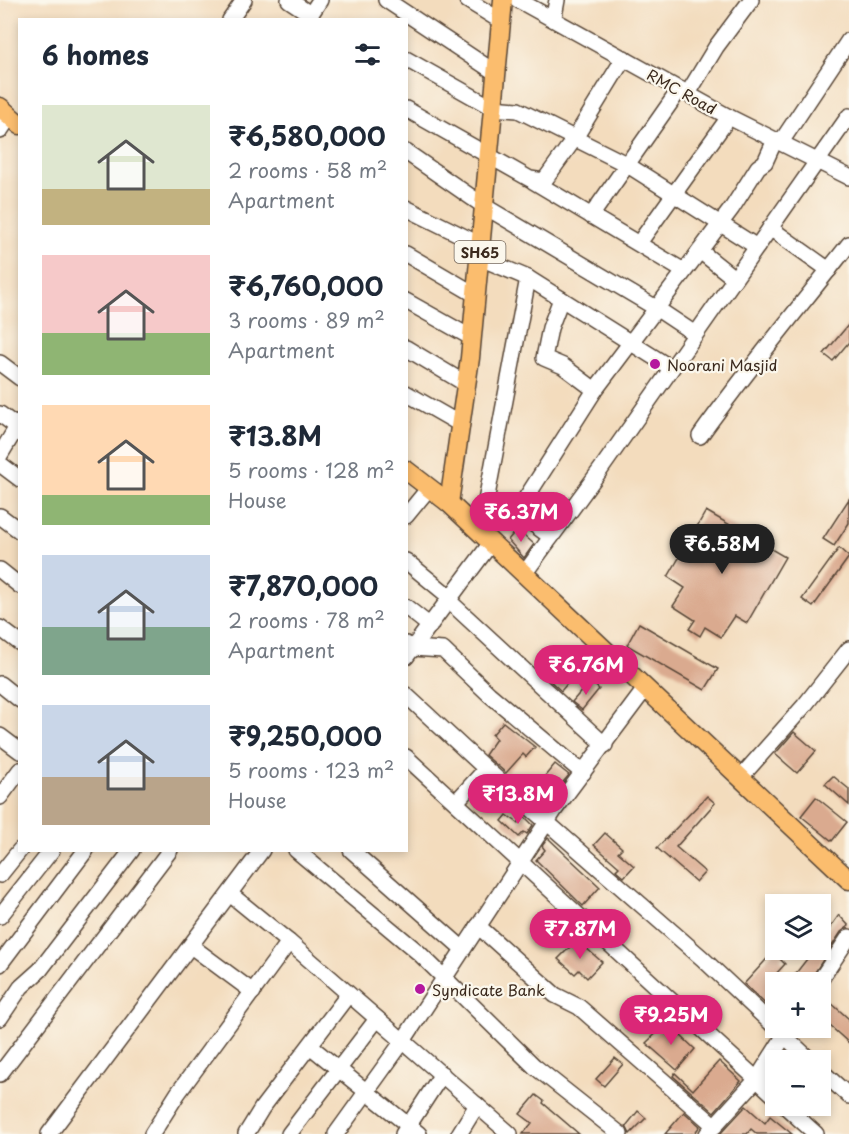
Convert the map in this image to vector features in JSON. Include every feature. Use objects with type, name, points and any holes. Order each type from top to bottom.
[{"type":"main road","name":"SH65","points":[[449,503],[472,338],[503,0]]},
{"type":"main road","points":[[408,472],[449,503],[849,880]]},
{"type":"street","points":[[231,18],[244,0]]},
{"type":"street","points":[[289,0],[308,17],[320,0]]},
{"type":"street","points":[[386,0],[496,73]]},
{"type":"street","points":[[467,0],[501,21]]},
{"type":"street","name":"RMC Road","points":[[518,0],[849,177]]},
{"type":"street","name":"RMC Road","points":[[524,0],[729,117],[779,140]]},
{"type":"street","points":[[554,16],[557,0]]},
{"type":"street","points":[[591,216],[626,164],[685,90],[751,0]]},
{"type":"street","points":[[552,537],[517,512],[595,390],[682,270],[700,251],[758,167],[765,162],[849,40]]},
{"type":"street","points":[[530,179],[544,181],[575,138],[624,58]]},
{"type":"street","points":[[408,60],[493,108],[518,110],[626,164],[675,192],[757,247]]},
{"type":"street","points":[[408,110],[530,179],[682,270]]},
{"type":"street","points":[[524,574],[849,116]]},
{"type":"street","points":[[639,243],[729,117]]},
{"type":"street","points":[[408,153],[484,206],[656,308],[695,334]]},
{"type":"street","name":"RMC Road","points":[[819,160],[849,172]]},
{"type":"street","points":[[408,209],[528,278],[671,368]]},
{"type":"street","points":[[770,228],[829,270]]},
{"type":"street","points":[[700,436],[744,374],[794,317],[849,244]]},
{"type":"street","points":[[700,251],[734,278]]},
{"type":"street","points":[[408,255],[476,295]]},
{"type":"street","points":[[409,650],[450,599],[485,538],[528,278]]},
{"type":"street","points":[[561,299],[550,328],[544,358],[563,366],[595,390]]},
{"type":"street","points":[[408,302],[472,338]]},
{"type":"street","points":[[408,349],[466,384]]},
{"type":"street","points":[[0,363],[18,376]]},
{"type":"street","points":[[408,394],[460,424]]},
{"type":"street","points":[[0,414],[18,426],[0,455]]},
{"type":"street","points":[[0,464],[18,478]]},
{"type":"street","points":[[408,514],[429,488]]},
{"type":"street","points":[[0,516],[18,530]]},
{"type":"street","points":[[408,563],[450,599],[605,745]]},
{"type":"street","points":[[0,570],[18,584]]},
{"type":"street","points":[[408,609],[430,626]]},
{"type":"street","points":[[0,628],[18,642]]},
{"type":"street","points":[[740,778],[804,706],[849,649]]},
{"type":"street","points":[[409,650],[443,650],[489,694],[583,773]]},
{"type":"street","points":[[0,684],[18,698]]},
{"type":"street","points":[[336,1134],[404,1041],[546,822],[645,689]]},
{"type":"street","points":[[408,696],[486,769],[765,1013]]},
{"type":"street","points":[[0,736],[18,750]]},
{"type":"street","points":[[408,759],[765,1087]]},
{"type":"street","points":[[456,802],[486,769]]},
{"type":"street","points":[[0,796],[18,773]]},
{"type":"street","points":[[0,874],[18,852]]},
{"type":"street","points":[[0,916],[50,852]]},
{"type":"street","points":[[0,964],[84,852]]},
{"type":"street","points":[[0,1018],[21,987],[40,970],[130,852]]},
{"type":"street","points":[[0,1074],[168,852]]},
{"type":"street","points":[[49,1134],[261,852]]},
{"type":"street","points":[[298,852],[418,953],[534,1066],[620,1134]]},
{"type":"street","points":[[353,852],[463,950]]},
{"type":"street","points":[[230,894],[289,942],[510,1134]]},
{"type":"street","points":[[478,926],[555,995],[579,1007],[711,1130],[757,1079],[783,1038]]},
{"type":"street","points":[[826,972],[849,938]]},
{"type":"street","points":[[152,1134],[178,1093],[289,942]]},
{"type":"street","points":[[191,946],[253,992]]},
{"type":"street","points":[[246,1134],[262,1108],[348,995]]},
{"type":"street","points":[[289,1134],[377,1018]]},
{"type":"street","points":[[792,1038],[802,1050]]},
{"type":"street","points":[[310,1046],[367,1091],[410,1131],[442,1074]]},
{"type":"street","points":[[831,1080],[849,1096]]},
{"type":"street","points":[[459,1134],[477,1105]]},
{"type":"street","points":[[796,1116],[816,1134]]},
{"type":"building","points":[[849,324],[849,342],[833,361],[824,354]]},
{"type":"building","points":[[849,499],[849,523],[834,546],[823,539]]},
{"type":"building","points":[[706,511],[785,557],[747,623],[735,616],[721,637],[705,627],[700,636],[689,629],[695,620],[673,606],[685,588],[668,577]]},
{"type":"building","points":[[517,529],[534,544],[524,558],[508,540]]},
{"type":"building","points":[[839,548],[849,557],[813,607],[802,599]]},
{"type":"building","points":[[639,623],[718,669],[705,690],[627,645]]},
{"type":"building","points":[[559,659],[576,673],[561,691],[545,676]]},
{"type":"building","points":[[590,681],[599,689],[582,710],[572,702]]},
{"type":"building","points":[[503,722],[535,747],[526,757],[523,754],[506,773],[485,755],[496,739],[492,735]]},
{"type":"building","points":[[794,732],[816,751],[797,773],[775,754]]},
{"type":"building","points":[[555,764],[569,775],[559,787],[545,776]]},
{"type":"building","points":[[833,776],[849,789],[849,805],[825,784]]},
{"type":"building","points":[[707,796],[715,803],[676,847],[705,872],[696,882],[657,848]]},
{"type":"building","points":[[816,797],[847,822],[832,841],[801,816]]},
{"type":"building","points":[[507,815],[518,823],[524,816],[533,825],[527,834],[524,832],[519,837],[502,821]]},
{"type":"building","points":[[605,833],[622,848],[618,852],[634,866],[624,877],[616,870],[619,867],[594,845]]},
{"type":"building","points":[[548,838],[600,887],[583,906],[536,860],[545,850],[542,846]]},
{"type":"building","points":[[839,915],[849,926],[841,932],[831,947],[831,926]]},
{"type":"building","points":[[577,940],[602,962],[587,978],[579,970],[575,974],[558,959]]},
{"type":"building","points":[[766,960],[781,960],[785,964],[778,972],[765,972],[765,1004],[744,984]]},
{"type":"building","points":[[806,960],[823,960],[815,972],[797,972]]},
{"type":"building","points":[[831,1003],[849,1019],[849,1043],[831,1027]]},
{"type":"building","points":[[667,1023],[695,1049],[677,1070],[646,1043]]},
{"type":"building","points":[[615,1058],[623,1064],[604,1086],[596,1079]]},
{"type":"building","points":[[719,1061],[741,1081],[714,1112],[673,1076],[675,1073],[693,1090]]},
{"type":"building","points":[[536,1095],[579,1134],[523,1134],[532,1123],[520,1114]]},
{"type":"building","points":[[746,1106],[765,1123],[770,1116],[792,1134],[757,1134],[751,1129],[747,1134],[720,1134]]},
{"type":"building","points":[[638,1111],[646,1118],[630,1134],[626,1126]]},
{"type":"building","points":[[684,1112],[700,1126],[694,1134],[665,1134]]},
{"type":"place","name":"Noorani Masjid","points":[[655,364]]},
{"type":"place","name":"Syndicate Bank","points":[[420,989]]}]
